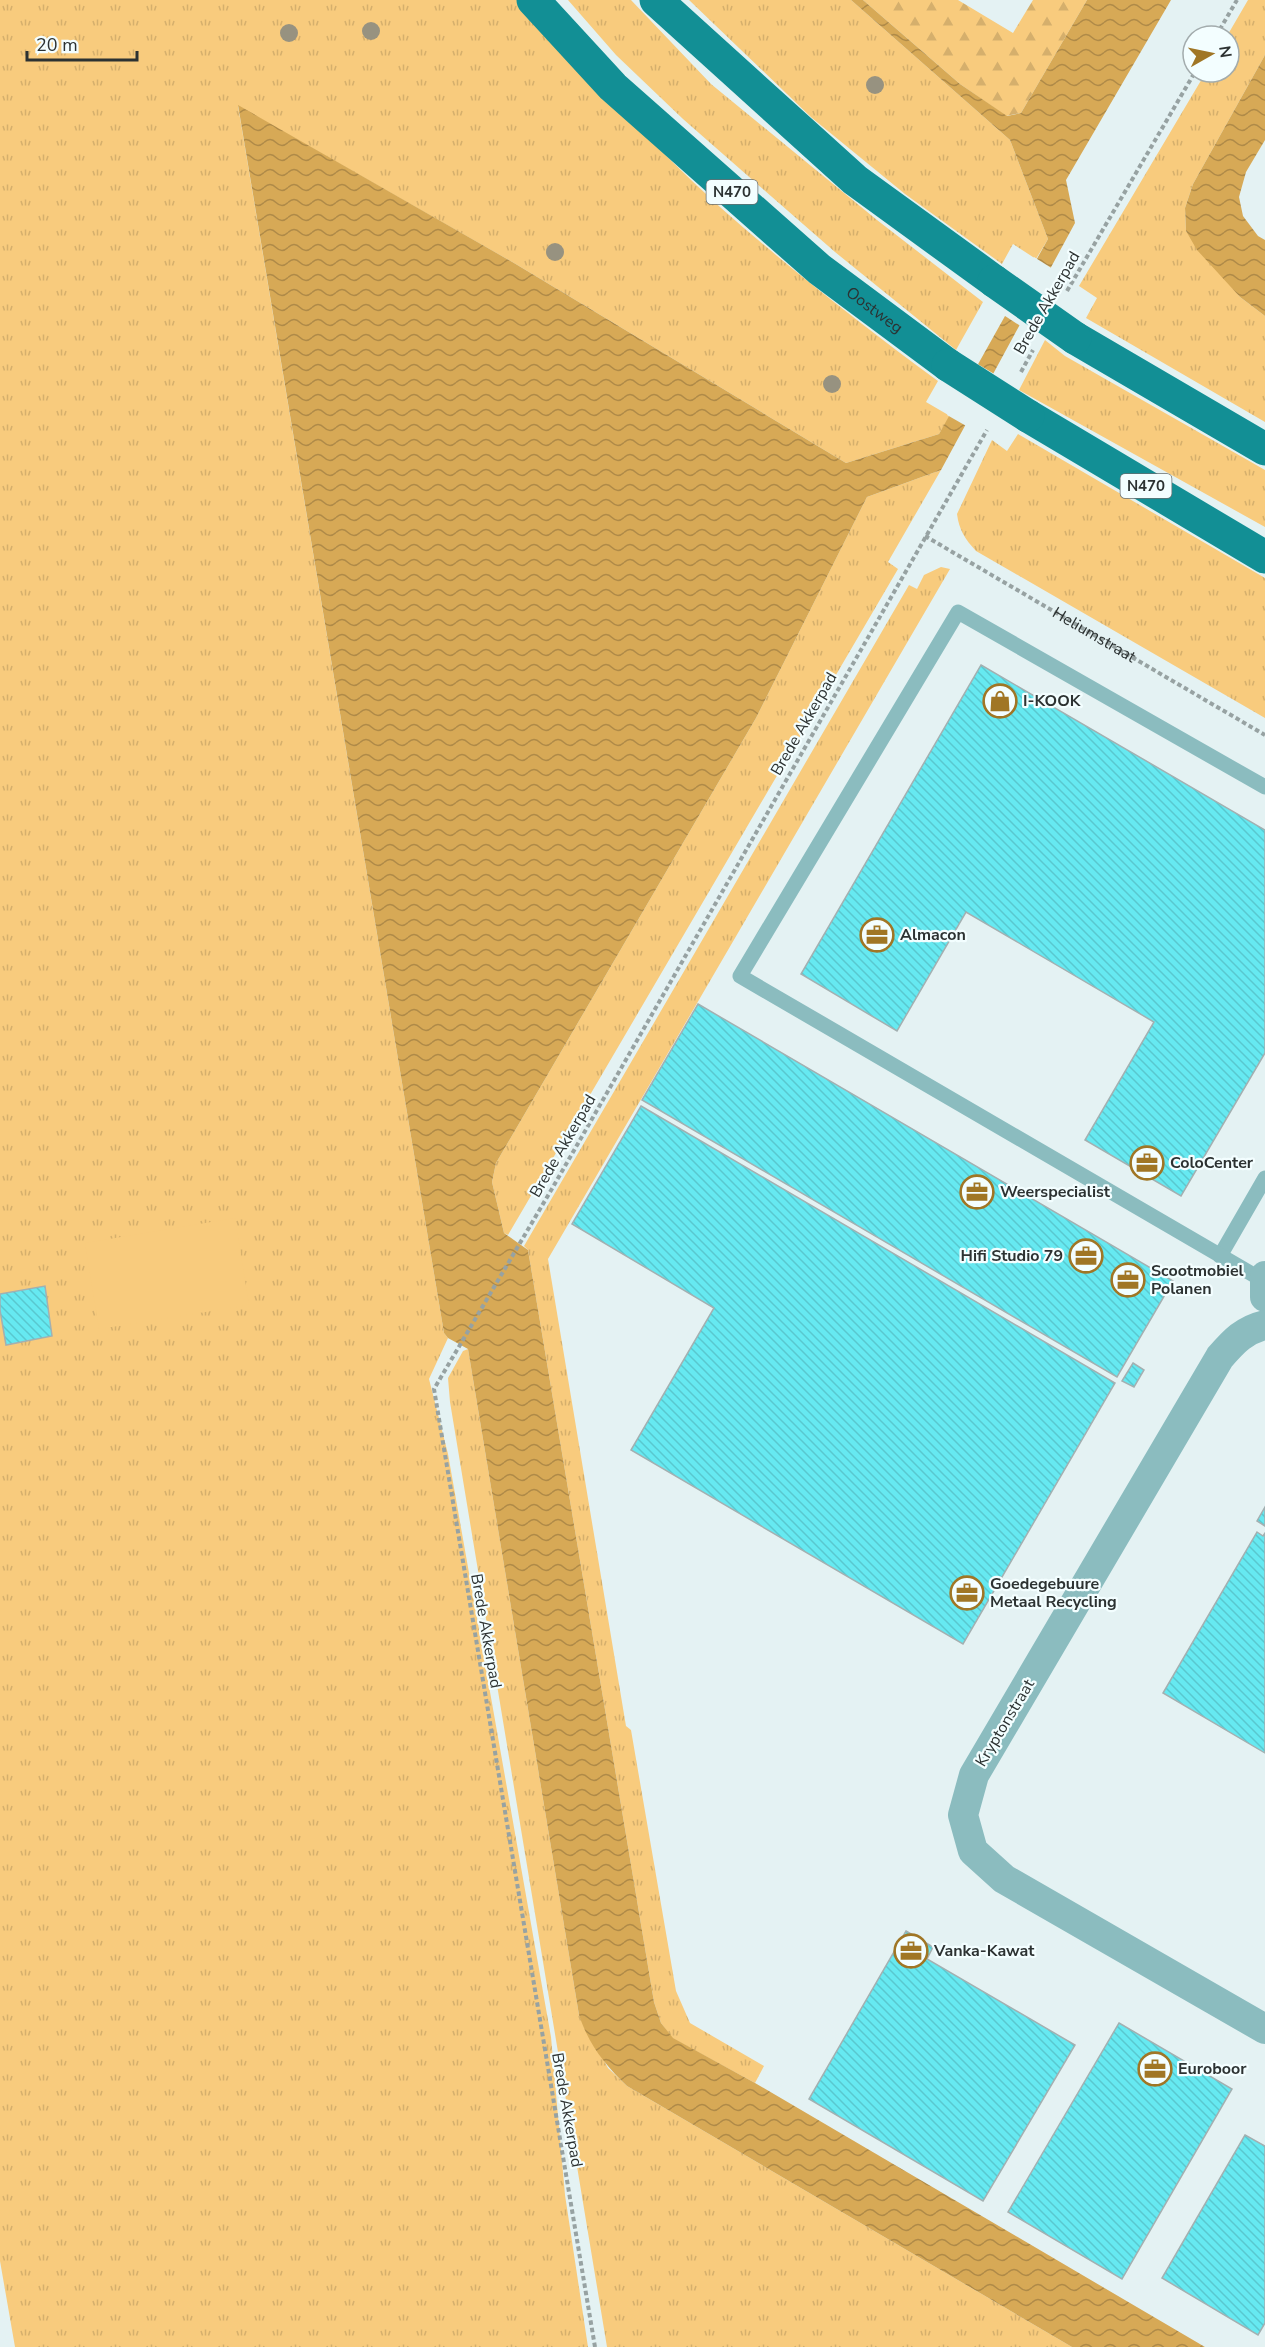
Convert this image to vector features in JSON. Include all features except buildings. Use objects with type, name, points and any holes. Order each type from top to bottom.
[{"type":"main road","name":"Oostweg","points":[[533,0],[613,87],[819,269],[948,365],[1028,416],[1265,557]]},
{"type":"main road","points":[[656,0],[855,180],[1075,338],[1265,449]]},
{"type":"street","name":"Kryptonstraat","points":[[1265,1325],[1240,1335],[1220,1357],[974,1775],[963,1815],[974,1851],[1004,1879],[1265,2029]]},
{"type":"lane","points":[[1265,787],[958,612],[740,976],[1220,1256],[1265,1285]]},
{"type":"lane","points":[[1220,1256],[1265,1178]]},
{"type":"path","points":[[1223,24],[1237,0]]},
{"type":"path","name":"Brede Akkerpad","points":[[1063,299],[1188,84]]},
{"type":"path","name":"Brede Akkerpad","points":[[1015,381],[1039,340]]},
{"type":"path","name":"Brede Akkerpad","points":[[595,2347],[434,1389],[553,1187],[991,423]]},
{"type":"path","name":"Heliumstraat","points":[[925,536],[1265,735]]},
{"type":"green space","points":[[0,0],[520,0],[643,132],[720,207],[827,297],[938,381],[926,402],[950,416],[939,434],[846,463],[514,263],[238,106],[444,1333],[448,1338],[429,1379],[448,1454],[551,2037],[565,2195],[588,2347],[15,2347],[0,2261]]},
{"type":"green space","points":[[568,0],[631,0],[711,84],[877,220],[983,302],[956,350],[835,252],[683,119],[616,55]]},
{"type":"green space","points":[[689,0],[851,0],[1010,140],[1048,239],[1036,259],[1013,244],[1002,264],[905,194],[812,118]]},
{"type":"green space","points":[[863,0],[958,0],[1013,33],[1033,0],[1087,0],[1021,113],[1006,116],[960,84]]},
{"type":"green space","points":[[1248,0],[1265,0],[1265,55],[1193,184],[1185,208],[1186,231],[1240,297],[1265,316],[1265,422],[1086,318],[1097,298],[1079,286],[1199,84],[1241,84],[1241,24],[1234,24]]},
{"type":"green space","points":[[1045,340],[1065,356],[1265,470],[1265,527],[1019,390]]},
{"type":"green space","points":[[1018,434],[1265,578],[1265,718],[972,547],[961,530],[957,514],[992,440],[1007,451]]},
{"type":"green space","points":[[941,470],[888,562],[898,569],[508,1235],[504,1233],[492,1182],[496,1163],[756,718],[867,497]]},
{"type":"green space","points":[[941,567],[950,569],[548,1259],[626,1726],[631,1730],[676,1991],[690,2023],[764,2066],[755,2083],[672,2038],[661,2023],[654,2002],[528,1250],[524,1246],[909,585],[917,589],[924,575]]},
{"type":"green space","points":[[235,1218],[249,1305],[99,1329],[85,1243]]},
{"type":"green space","points":[[468,1349],[579,2015],[608,2068],[627,2086],[1072,2347],[607,2347],[450,1402],[448,1378],[463,1351]]},
{"type":"water","points":[[851,0],[863,0],[960,84],[1007,116],[1021,113],[1087,0],[1171,0],[1066,180],[1075,223],[941,470],[867,497],[756,718],[496,1163],[492,1182],[504,1233],[528,1250],[654,2002],[661,2023],[673,2038],[755,2083],[1205,2347],[1072,2347],[627,2086],[598,2054],[583,2026],[579,2015],[468,1349],[448,1338],[444,1333],[238,105],[514,263],[846,463],[939,434],[1048,239],[1010,140]]},
{"type":"water","points":[[1265,55],[1265,140],[1246,172],[1239,197],[1243,216],[1258,236],[1265,240],[1265,316],[1240,297],[1197,250],[1186,231],[1185,208],[1193,184]]},
{"type":"pier","points":[[1034,257],[1053,269],[1022,327],[1002,314]]},
{"type":"pier","points":[[976,363],[996,375],[968,427],[947,415]]},
{"type":"place","name":"I-KOOK","points":[[1000,701]]},
{"type":"place","name":"Almacon","points":[[877,935]]},
{"type":"place","name":"ColoCenter","points":[[1147,1163]]},
{"type":"place","name":"Weerspecialist","points":[[977,1192]]},
{"type":"place","name":"Hifi Studio 79","points":[[1086,1256]]},
{"type":"place","name":"Scootmobiel Polanen","points":[[1128,1280]]},
{"type":"place","name":"Goedegebuure Metaal Recycling","points":[[967,1593]]},
{"type":"place","name":"Vanka-Kawat","points":[[911,1951]]},
{"type":"place","name":"Euroboor","points":[[1155,2069]]}]
